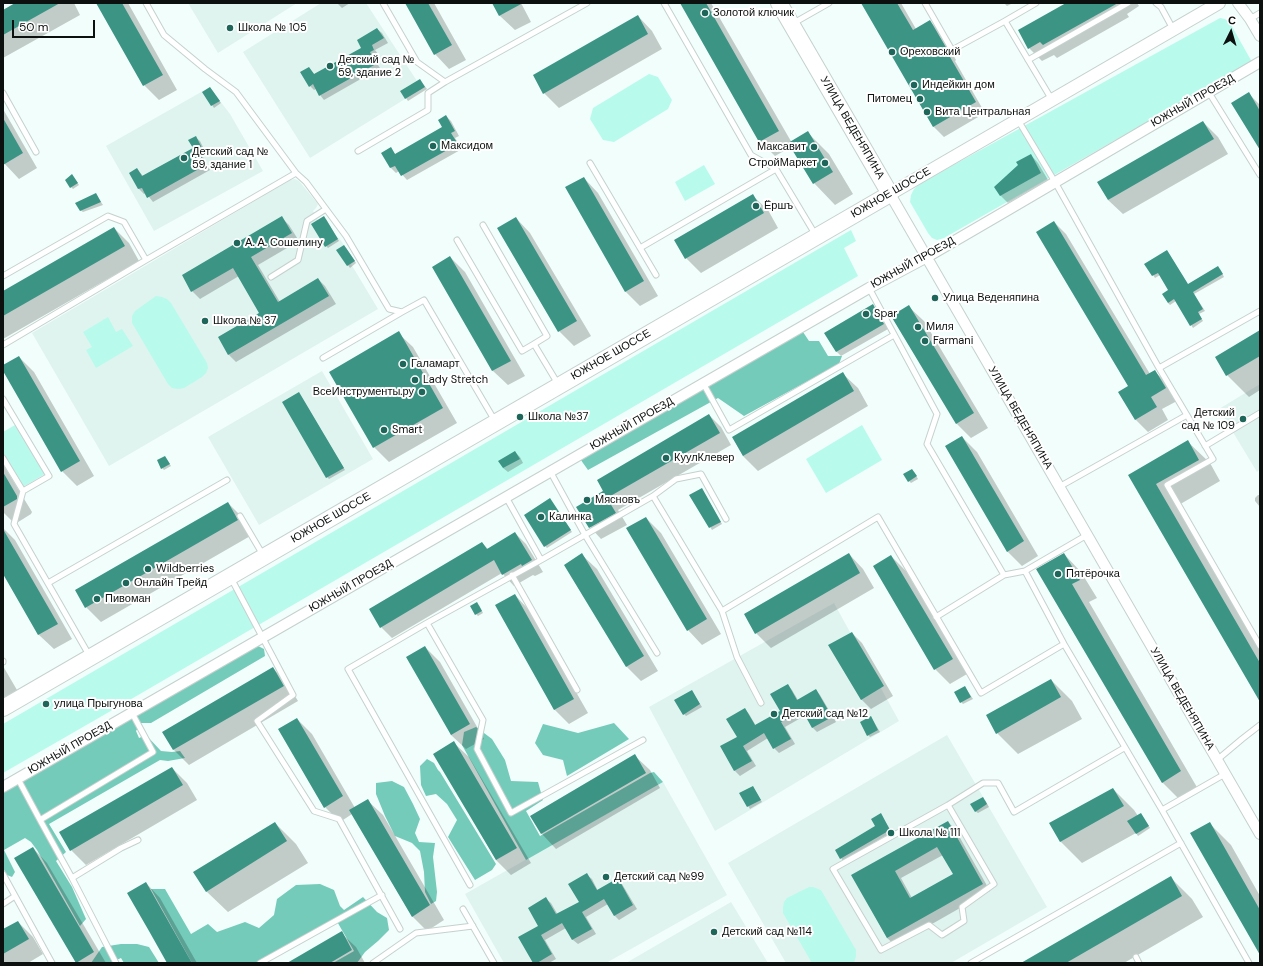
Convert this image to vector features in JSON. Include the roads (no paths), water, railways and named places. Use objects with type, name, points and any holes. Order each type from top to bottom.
[{"type":"main road","name":"УЛИЦА ВЕДЕНЯПИНА","points":[[779,3],[890,194]]},
{"type":"main road","name":"ЮЖНОЕ ШОССЕ","points":[[3,708],[890,194]]},
{"type":"street","name":"ЮЖНОЕ ШОССЕ","points":[[890,194],[1219,3]]},
{"type":"street","points":[[1238,3],[1260,36]]},
{"type":"street","name":"ЮЖНЫЙ ПРОЕЗД","points":[[3,787],[703,383],[869,288],[927,257],[1260,62]]},
{"type":"street","name":"УЛИЦА ВЕДЕНЯПИНА","points":[[890,194],[1260,834]]},
{"type":"lane","points":[[146,3],[164,35],[204,69],[236,92],[296,173],[306,182],[346,236],[389,309],[402,312]]},
{"type":"lane","points":[[383,3],[417,62],[445,82]]},
{"type":"lane","points":[[358,150],[428,110],[428,93],[445,82],[587,3]]},
{"type":"lane","points":[[664,3],[751,155],[776,169],[816,237]]},
{"type":"lane","points":[[792,24],[829,3]]},
{"type":"lane","points":[[925,3],[952,50],[1036,3]]},
{"type":"lane","points":[[1028,60],[1128,3]]},
{"type":"lane","points":[[1156,3],[1161,7],[1174,30]]},
{"type":"lane","points":[[1250,19],[1260,13]]},
{"type":"lane","points":[[1005,21],[1052,100]]},
{"type":"lane","points":[[1208,92],[1260,175]]},
{"type":"lane","points":[[3,93],[36,152]]},
{"type":"lane","points":[[1018,120],[1055,182],[1159,368],[1213,459],[1167,486],[1260,646]]},
{"type":"lane","points":[[590,163],[656,275]]},
{"type":"lane","points":[[640,248],[776,169]]},
{"type":"lane","points":[[3,345],[296,173]]},
{"type":"lane","points":[[271,277],[298,260],[307,221],[326,209]]},
{"type":"lane","points":[[3,276],[108,216],[124,222],[146,260]]},
{"type":"lane","points":[[457,240],[522,351],[547,336],[483,225]]},
{"type":"lane","points":[[869,288],[937,414],[927,444],[1004,575]]},
{"type":"lane","points":[[323,358],[424,300],[496,422]]},
{"type":"lane","points":[[1159,368],[1260,311]]},
{"type":"lane","points":[[703,383],[729,430],[894,335]]},
{"type":"lane","points":[[534,344],[559,385]]},
{"type":"lane","points":[[3,400],[49,476],[23,491],[14,524],[91,657]]},
{"type":"lane","points":[[1205,446],[1260,413]]},
{"type":"lane","points":[[1059,487],[1187,415]]},
{"type":"lane","points":[[3,458],[23,491]]},
{"type":"lane","points":[[550,471],[585,535],[657,653]]},
{"type":"lane","points":[[470,886],[348,669],[653,496],[676,479],[701,474],[726,519]]},
{"type":"lane","points":[[48,583],[227,480]]},
{"type":"lane","points":[[653,496],[722,611],[737,657],[761,703]]},
{"type":"lane","points":[[506,497],[541,560]]},
{"type":"lane","points":[[240,516],[264,557]]},
{"type":"lane","points":[[722,611],[878,517],[981,693],[1064,644]]},
{"type":"lane","points":[[936,617],[1004,575],[1025,571],[1087,535]]},
{"type":"lane","points":[[1025,571],[1064,644],[1124,748],[1162,810],[1249,963]]},
{"type":"lane","points":[[512,575],[577,690]]},
{"type":"lane","points":[[230,577],[293,695],[257,721],[314,811],[339,819],[400,928]]},
{"type":"lane","points":[[427,623],[483,720],[476,750],[511,813],[643,740]]},
{"type":"lane","points":[[40,820],[153,752],[132,712]]},
{"type":"lane","points":[[1217,760],[1260,725]]},
{"type":"lane","points":[[948,805],[994,884],[962,907],[964,921],[942,934],[929,925],[881,950],[833,868],[948,805],[983,783],[998,783],[1014,812],[1124,748]]},
{"type":"lane","points":[[1162,810],[1225,774]]},
{"type":"lane","points":[[18,779],[116,963]]},
{"type":"lane","points":[[72,878],[121,848],[138,840]]},
{"type":"lane","points":[[972,963],[1181,843]]},
{"type":"lane","points":[[3,874],[52,963]]},
{"type":"lane","points":[[260,963],[382,895]]},
{"type":"lane","points":[[3,904],[15,896]]},
{"type":"lane","points":[[463,909],[494,963]]},
{"type":"lane","points":[[373,963],[416,933],[473,926]]},
{"type":"lane","points":[[1136,957],[1139,963]]},
{"type":"place","name":"Золотой ключик","points":[[705,13]]},
{"type":"place","name":"Школа № 105","points":[[230,28]]},
{"type":"place","name":"Ореховский","points":[[892,52]]},
{"type":"place","name":"Детский сад № 59, здание 2","points":[[330,66]]},
{"type":"place","name":"Индейкин дом","points":[[914,85]]},
{"type":"place","name":"Питомец","points":[[920,99]]},
{"type":"place","name":"Вита Центральная","points":[[927,112]]},
{"type":"place","name":"Максидом","points":[[433,146]]},
{"type":"place","name":"Максавит","points":[[814,147]]},
{"type":"place","name":"Детский сад № 59, здание 1","points":[[184,158]]},
{"type":"place","name":"СтройМаркет","points":[[825,163]]},
{"type":"place","name":"Ёршъ","points":[[756,206]]},
{"type":"place","name":"А. А. Сошелину","points":[[237,243]]},
{"type":"place","name":"Улица Веденяпина","points":[[935,298]]},
{"type":"place","name":"Spar","points":[[866,314]]},
{"type":"place","name":"Школа № 37","points":[[205,321]]},
{"type":"place","name":"Миля","points":[[918,327]]},
{"type":"place","name":"Farmani","points":[[925,341]]},
{"type":"place","name":"Галамарт","points":[[403,364]]},
{"type":"place","name":"Lady Stretch","points":[[415,380]]},
{"type":"place","name":"ВсеИнструменты.ру","points":[[422,392]]},
{"type":"place","name":"Школа №37","points":[[520,417]]},
{"type":"place","name":"Детский сад № 109","points":[[1243,419]]},
{"type":"place","name":"Smart","points":[[384,430]]},
{"type":"place","name":"КуулКлевер","points":[[666,458]]},
{"type":"place","name":"Мясновъ","points":[[587,500]]},
{"type":"place","name":"Калинка","points":[[541,517]]},
{"type":"place","name":"Wildberries","points":[[148,569]]},
{"type":"place","name":"Пятёрочка","points":[[1058,574]]},
{"type":"place","name":"Онлайн Трейд","points":[[126,583]]},
{"type":"place","name":"Пивоман","points":[[97,599]]},
{"type":"place","name":"улица Прыгунова","points":[[46,704]]},
{"type":"place","name":"Детский сад №12","points":[[774,714]]},
{"type":"place","name":"Школа № 111","points":[[891,833]]},
{"type":"place","name":"Детский сад №99","points":[[606,877]]},
{"type":"place","name":"Детский сад №114","points":[[714,932]]}]
